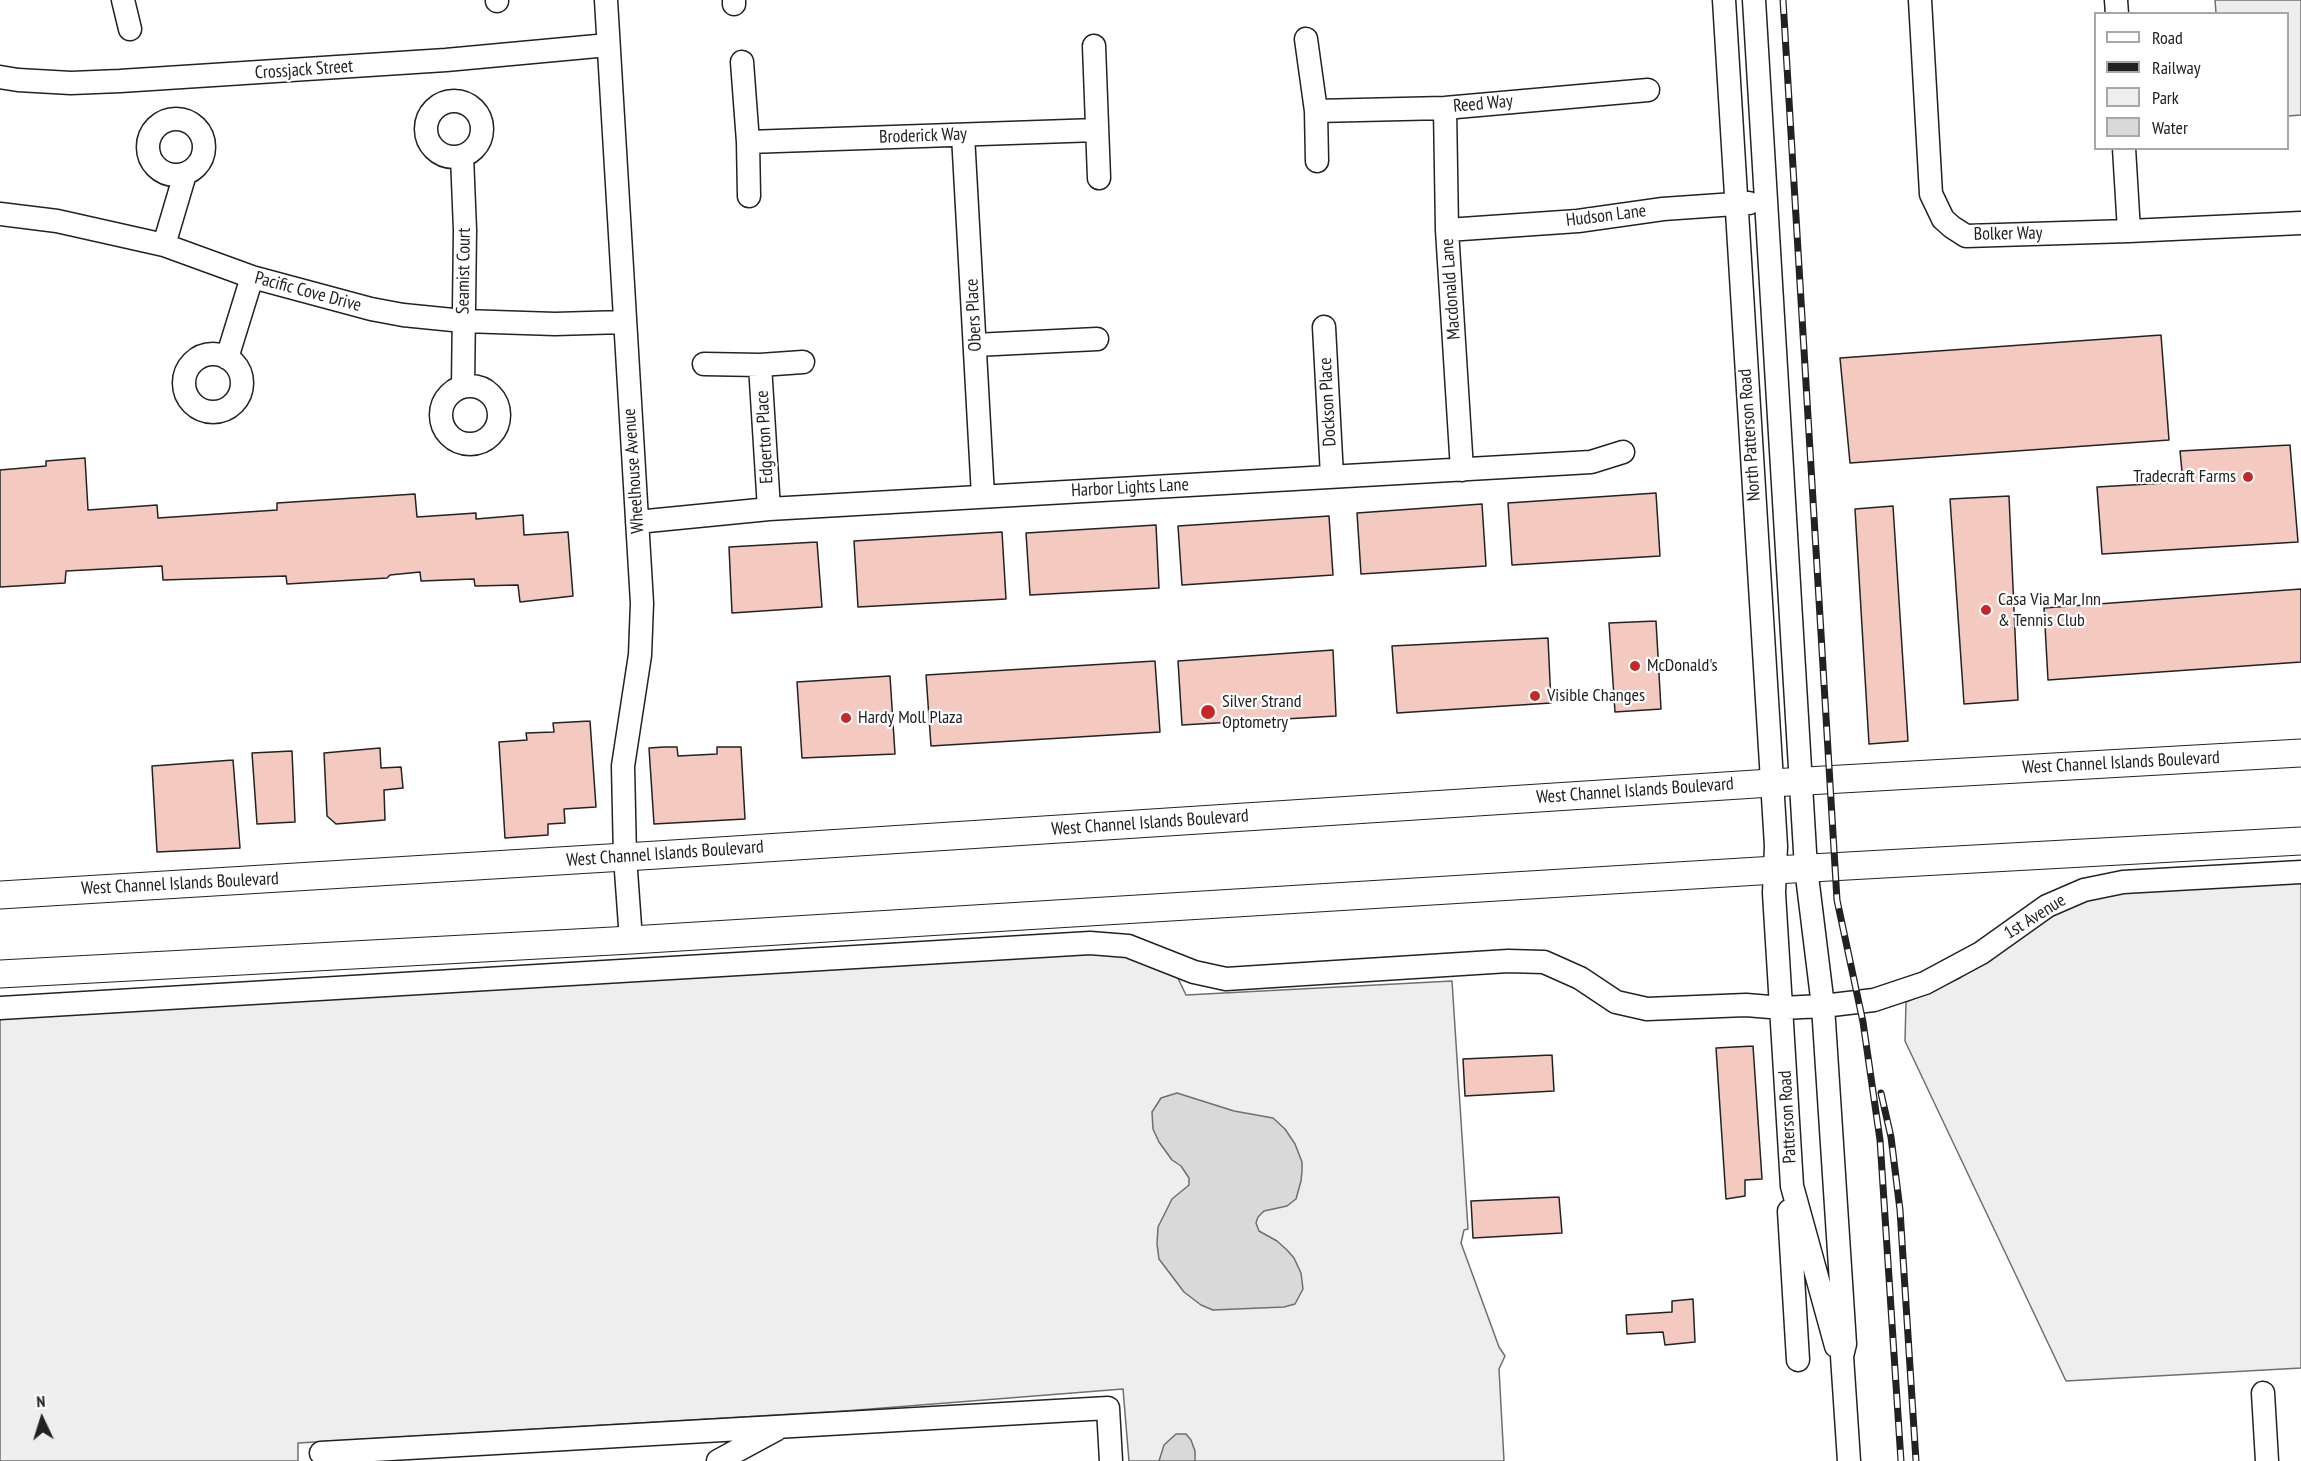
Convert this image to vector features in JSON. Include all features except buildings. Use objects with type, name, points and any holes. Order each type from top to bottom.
[{"type":"main road","name":"West Channel Islands Boulevard","points":[[0,895],[1802,781],[2301,753]]},
{"type":"main road","points":[[0,974],[631,940],[1806,868],[2301,842]]},
{"type":"street","points":[[123,0],[130,28]]},
{"type":"street","name":"Wheelhouse Avenue","points":[[606,0],[643,624],[622,766],[631,940]]},
{"type":"street","name":"North Patterson Road","points":[[1724,0],[1776,846],[1775,870]]},
{"type":"street","name":"North Patterson Road","points":[[1754,0],[1806,868]]},
{"type":"street","name":"Bolker Way","points":[[1920,0],[1931,194],[1943,219],[1966,236],[2301,223]]},
{"type":"street","points":[[1306,39],[1316,111],[1317,161]]},
{"type":"street","name":"Crossjack Street","points":[[0,76],[18,80],[71,83],[120,81],[446,60],[608,45]]},
{"type":"street","points":[[1094,46],[1100,178]]},
{"type":"street","points":[[742,62],[748,142],[749,196]]},
{"type":"street","name":"Reed Way","points":[[1316,111],[1445,108],[1648,90]]},
{"type":"street","name":"Macdonald Lane","points":[[1445,108],[1447,230],[1461,470]]},
{"type":"street","name":"Broderick Way","points":[[748,142],[1097,130]]},
{"type":"street","name":"Obers Place","points":[[963,135],[983,496]]},
{"type":"street","points":[[2124,150],[2129,231]]},
{"type":"street","name":"Seamist Court","points":[[462,156],[465,230],[464,386]]},
{"type":"street","points":[[164,245],[185,174]]},
{"type":"street","name":"Hudson Lane","points":[[1447,230],[1578,220],[1663,209],[1766,202]]},
{"type":"street","name":"Pacific Cove Drive","points":[[0,214],[57,221],[164,245],[252,277],[371,309],[403,315],[463,321],[555,324],[624,322]]},
{"type":"street","points":[[227,358],[252,277]]},
{"type":"street","name":"Dockson Place","points":[[1324,327],[1332,476]]},
{"type":"street","points":[[975,345],[1097,339]]},
{"type":"street","name":"Edgerton Place","points":[[704,364],[803,362]]},
{"type":"street","name":"Edgerton Place","points":[[760,364],[769,509]]},
{"type":"street","name":"Harbor Lights Lane","points":[[637,522],[769,509],[1591,462],[1623,452]]},
{"type":"street","name":"Patterson Road","points":[[1806,868],[1823,1006],[1845,1344],[1842,1356],[1849,1461]]},
{"type":"street","name":"Patterson Road","points":[[1775,870],[1774,893],[1792,1186],[1836,1345],[1842,1356]]},
{"type":"street","name":"1st Avenue","points":[[0,1008],[1090,943],[1128,946],[1194,972],[1226,980],[1508,961],[1544,962],[1580,978],[1616,1002],[1647,1009],[1746,1005],[1782,1008],[1823,1006],[1874,1000],[1925,983],[1981,953],[2047,906],[2084,890],[2123,882],[2301,872]]},
{"type":"street","points":[[1792,1186],[1788,1204],[1798,1359]]},
{"type":"street","points":[[2263,1392],[2268,1461]]},
{"type":"street","points":[[321,1453],[1108,1408],[1111,1461]]},
{"type":"street","points":[[718,1461],[783,1426]]},
{"type":"green space","points":[[2215,0],[2301,0],[2301,115],[2289,116],[2289,12],[2216,12]]},
{"type":"green space","points":[[2301,882],[2301,1368],[2066,1381],[1905,1041],[1906,1002],[1960,978],[2022,932],[2073,903],[2135,891]]},
{"type":"green space","points":[[1090,950],[1119,953],[1175,972],[1186,995],[1452,981],[1468,1229],[1464,1230],[1461,1243],[1499,1347],[1505,1356],[1499,1369],[1504,1461],[1129,1461],[1123,1389],[845,1411],[298,1443],[298,1461],[0,1461],[0,1016]]},
{"type":"water","points":[[1177,1093],[1234,1111],[1273,1118],[1285,1129],[1295,1144],[1302,1162],[1301,1181],[1296,1199],[1287,1206],[1264,1211],[1256,1223],[1259,1231],[1277,1241],[1294,1258],[1301,1273],[1303,1289],[1295,1304],[1284,1307],[1213,1310],[1201,1305],[1184,1292],[1159,1259],[1158,1227],[1172,1199],[1189,1185],[1189,1178],[1159,1142],[1153,1129],[1152,1112],[1161,1098]]},
{"type":"water","points":[[1176,1434],[1186,1434],[1191,1440],[1195,1451],[1195,1461],[1159,1461],[1164,1445]]},
{"type":"railway","points":[[1783,0],[1837,900],[1863,1022],[1880,1140],[1901,1461]]},
{"type":"railway","points":[[1881,1093],[1891,1137],[1900,1210],[1916,1461]]},
{"type":"place","name":"Tradecraft Farms","points":[[2248,477]]},
{"type":"place","name":"Casa Via Mar Inn & Tennis Club","points":[[1986,610]]},
{"type":"place","name":"McDonald's","points":[[1635,666]]},
{"type":"place","name":"Visible Changes","points":[[1535,696]]},
{"type":"place","name":"Silver Strand Optometry","points":[[1208,712]]},
{"type":"place","name":"Hardy Moll Plaza","points":[[846,718]]}]
